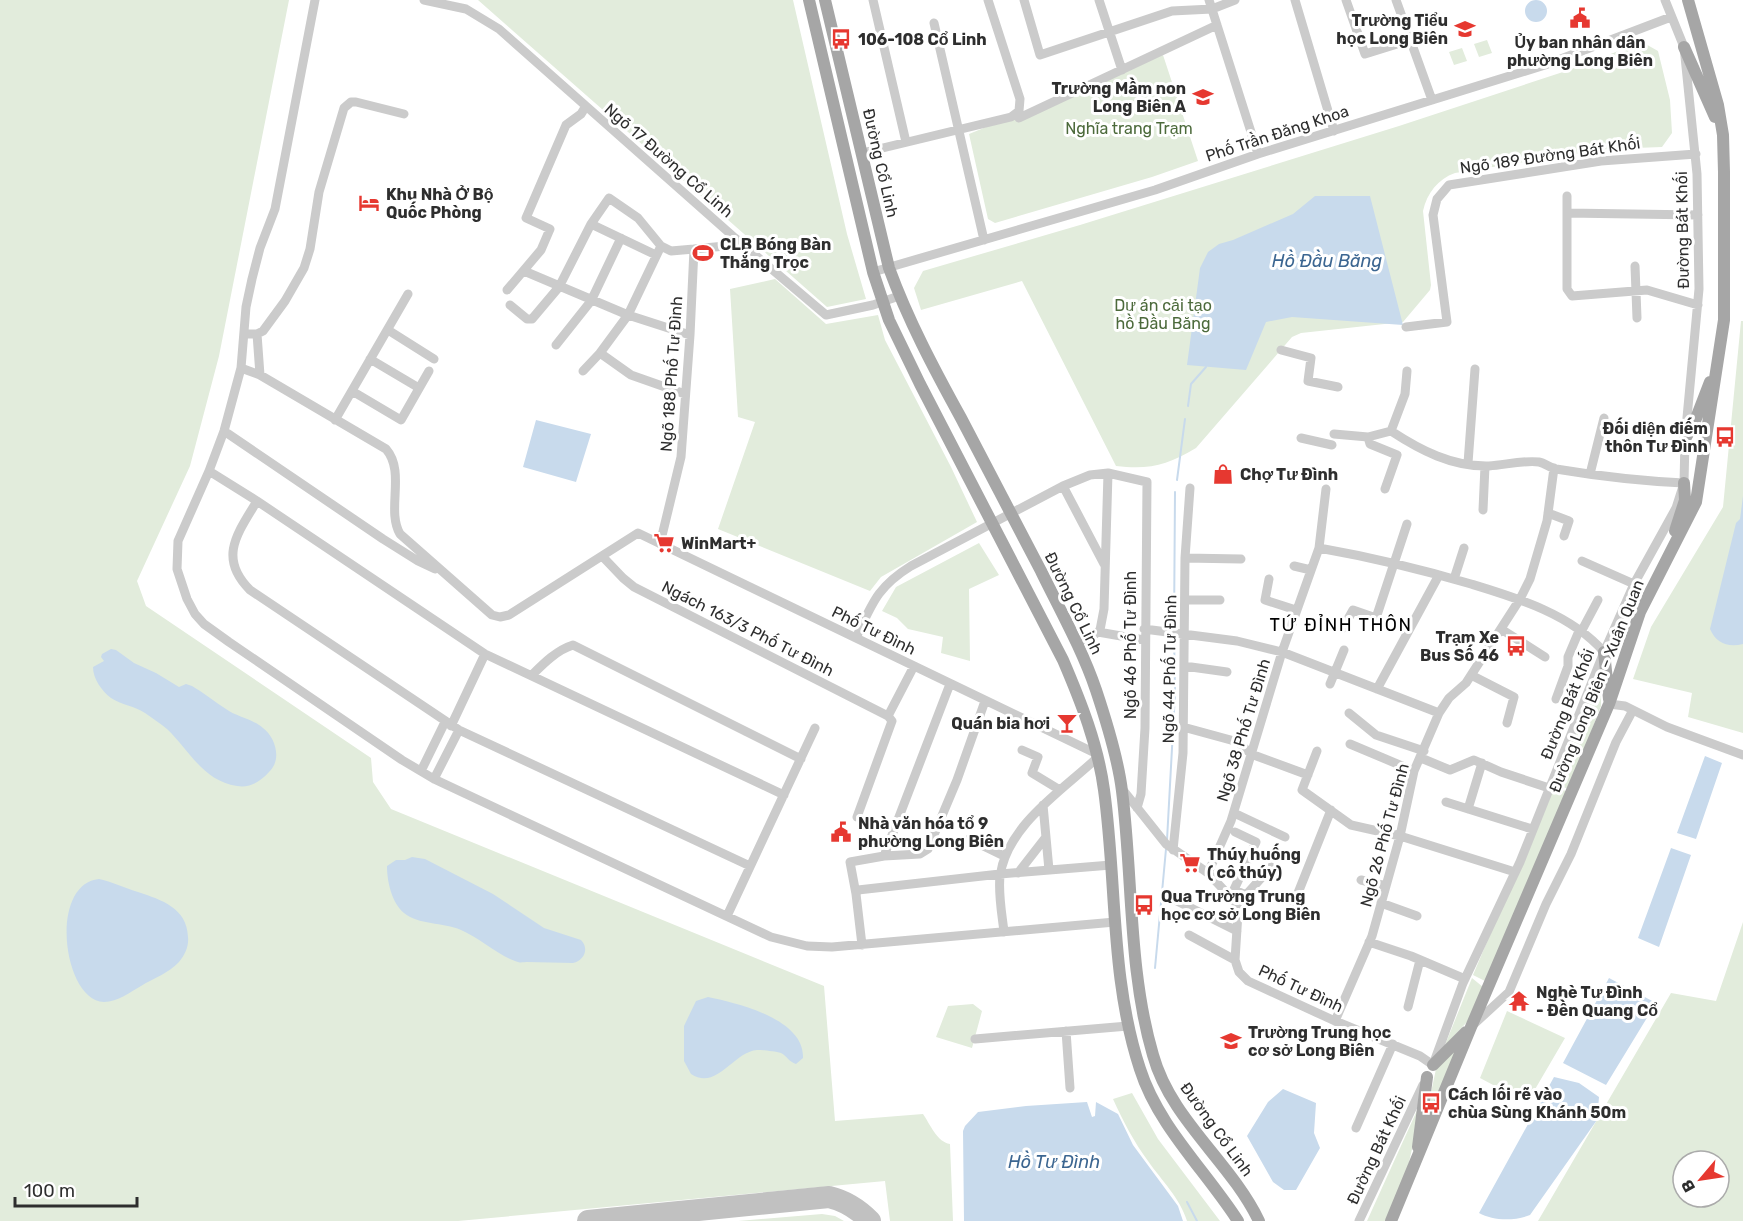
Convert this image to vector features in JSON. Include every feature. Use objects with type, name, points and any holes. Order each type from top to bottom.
[{"type":"main road","name":"Đường Cổ Linh","points":[[809,0],[882,302],[920,384],[1063,660],[1081,702],[1097,756],[1105,800],[1119,977],[1128,1026],[1140,1070],[1157,1109],[1238,1221]]},
{"type":"main road","name":"Đường Cổ Linh","points":[[825,0],[889,267],[899,296],[1076,643],[1095,687],[1122,788],[1139,997],[1153,1056],[1170,1098],[1236,1182],[1259,1221]]},
{"type":"main road","name":"Đường Long Biên – Xuân Quan","points":[[1391,1221],[1609,704],[1640,612],[1690,517],[1700,487],[1724,320],[1723,135],[1718,105],[1688,0]]},
{"type":"main road","points":[[1684,47],[1723,135]]},
{"type":"main road","points":[[1685,439],[1699,412],[1719,352]]},
{"type":"main road","points":[[1664,563],[1682,513],[1685,500],[1684,483]]},
{"type":"main road","points":[[1604,652],[1609,704]]},
{"type":"main road","points":[[1119,977],[1137,975]]},
{"type":"main road","points":[[1416,1164],[1430,1071],[1471,1027]]},
{"type":"street","points":[[315,0],[275,209],[260,248],[252,279],[241,368],[224,431],[209,471],[182,528],[177,555],[181,584],[195,614],[204,624],[229,642],[434,779],[771,937],[817,947],[1115,922]]},
{"type":"street","name":"Ngõ 17 Đường Cổ Linh","points":[[424,0],[461,7],[483,18],[504,34],[735,238],[826,315],[899,296]]},
{"type":"street","points":[[873,0],[906,142]]},
{"type":"street","points":[[862,153],[1011,117],[1019,111],[1021,105],[988,0]]},
{"type":"street","points":[[1024,0],[1040,55],[1172,11],[1235,0]]},
{"type":"street","points":[[1099,0],[1122,70]]},
{"type":"street","points":[[1168,0],[1172,11]]},
{"type":"street","points":[[1295,0],[1334,130]]},
{"type":"street","points":[[1346,0],[1365,54],[1410,40]]},
{"type":"street","points":[[1396,0],[1432,100]]},
{"type":"street","name":"Đường Bát Khối","points":[[1359,1221],[1430,1071],[1465,979],[1515,872],[1604,652],[1634,584],[1676,508],[1684,483],[1685,439],[1700,261],[1696,154],[1684,47],[1665,0]]},
{"type":"street","points":[[1210,5],[1258,154]]},
{"type":"street","name":"Phố Trần Đăng Khoa","points":[[873,272],[1155,190],[1258,154],[1545,65],[1671,17]]},
{"type":"street","points":[[934,24],[984,240]]},
{"type":"street","points":[[1019,118],[1217,25]]},
{"type":"street","points":[[244,334],[257,334],[263,331],[285,301],[304,268],[310,249],[319,192],[344,108],[351,102],[356,102],[404,114]]},
{"type":"street","points":[[507,290],[541,250],[550,229],[526,218],[566,125],[581,114],[586,106]]},
{"type":"street","name":"Ngõ 189 Đường Bát Khối","points":[[1406,327],[1447,322],[1433,215],[1437,199],[1449,185],[1601,161],[1696,154]]},
{"type":"street","points":[[1567,196],[1567,289],[1572,296],[1647,290],[1698,305]]},
{"type":"street","points":[[510,305],[530,320],[559,287],[591,224],[609,198],[638,218],[658,251]]},
{"type":"street","points":[[1567,213],[1698,215]]},
{"type":"street","points":[[591,224],[658,251],[725,246],[735,238]]},
{"type":"street","points":[[556,345],[591,301],[621,238]]},
{"type":"street","name":"Ngõ 188 Phố Tư Đình","points":[[660,544],[681,457],[694,249]]},
{"type":"street","points":[[583,371],[600,354],[628,315],[658,251]]},
{"type":"street","points":[[1635,266],[1637,318]]},
{"type":"street","points":[[524,271],[591,301],[690,334]]},
{"type":"street","points":[[335,420],[408,294]]},
{"type":"street","points":[[388,330],[434,359]]},
{"type":"street","points":[[257,334],[260,375]]},
{"type":"street","points":[[1281,350],[1311,358],[1308,381],[1338,387]]},
{"type":"street","points":[[600,354],[631,375],[685,394]]},
{"type":"street","points":[[370,359],[419,388]]},
{"type":"street","points":[[241,368],[260,375],[384,447],[390,453],[396,480],[395,521],[403,537],[488,613],[500,617],[509,615],[602,556]]},
{"type":"street","points":[[1468,463],[1476,369]]},
{"type":"street","points":[[352,391],[401,420],[429,371]]},
{"type":"street","points":[[1390,431],[1405,394],[1407,371]]},
{"type":"street","points":[[1590,474],[1604,418]]},
{"type":"street","points":[[224,431],[383,539],[418,561],[444,573]]},
{"type":"street","points":[[1334,434],[1368,437],[1390,431],[1414,447],[1438,458],[1485,466],[1540,462],[1554,468],[1590,474],[1684,483]]},
{"type":"street","points":[[1368,437],[1370,444],[1397,455],[1385,489]]},
{"type":"street","points":[[1301,438],[1332,445]]},
{"type":"street","points":[[1484,510],[1485,466]]},
{"type":"street","name":"Ngõ 26 Phố Tư Đình","points":[[1335,1021],[1369,942],[1400,836],[1414,771],[1439,713],[1449,698],[1466,683],[1520,599],[1530,579],[1548,513],[1554,468]]},
{"type":"street","points":[[209,471],[484,654],[784,795]]},
{"type":"street","points":[[856,638],[876,597],[891,579],[911,566],[1063,486],[1090,475],[1108,473],[1104,609],[1098,632]]},
{"type":"street","name":"Ngõ 46 Phố Tư Đình","points":[[1108,473],[1148,482],[1144,739],[1141,794],[1137,808]]},
{"type":"street","points":[[1063,486],[1104,564]]},
{"type":"street","name":"Ngõ 44 Phố Tư Đình","points":[[1170,848],[1183,753],[1182,633],[1190,488]]},
{"type":"street","name":"Ngõ 38 Phố Tư Đình","points":[[1208,873],[1234,813],[1281,652],[1319,548],[1326,489]]},
{"type":"street","points":[[257,501],[242,526],[231,558],[240,580],[250,590],[451,726],[750,866]]},
{"type":"street","points":[[1548,513],[1569,521],[1564,536]]},
{"type":"street","points":[[383,539],[395,521]]},
{"type":"street","points":[[1336,627],[1342,628],[1353,610],[1376,618],[1407,524]]},
{"type":"street","name":"Phố Tư Đình","points":[[602,556],[638,533],[1097,756]]},
{"type":"street","points":[[1319,548],[1395,563],[1520,599],[1592,638],[1604,652]]},
{"type":"street","points":[[1454,579],[1464,548]]},
{"type":"street","name":"Ngách 163/3 Phố Tư Đình","points":[[602,556],[634,587],[888,716]]},
{"type":"street","points":[[1185,558],[1241,559]]},
{"type":"street","points":[[1582,561],[1634,584]]},
{"type":"street","points":[[1294,566],[1311,570]]},
{"type":"street","points":[[1377,689],[1439,575]]},
{"type":"street","points":[[1269,579],[1265,600],[1296,610]]},
{"type":"street","points":[[1185,600],[1220,600]]},
{"type":"street","points":[[1556,699],[1568,666],[1568,657],[1598,600]]},
{"type":"street","points":[[1144,629],[1237,641],[1281,652],[1439,713]]},
{"type":"street","points":[[1501,629],[1545,657]]},
{"type":"street","points":[[1076,643],[1098,632],[1144,640]]},
{"type":"street","points":[[532,675],[558,652],[573,645],[801,759]]},
{"type":"street","points":[[1330,684],[1344,650]]},
{"type":"street","points":[[434,779],[451,726],[484,654]]},
{"type":"street","points":[[857,817],[892,721],[888,716],[914,666]]},
{"type":"street","points":[[1184,666],[1227,672]]},
{"type":"street","points":[[1471,675],[1514,697],[1507,723]]},
{"type":"street","points":[[884,856],[950,684]]},
{"type":"street","points":[[862,945],[850,862],[884,856],[916,855],[924,852],[931,843],[957,780],[985,701]]},
{"type":"street","points":[[1609,704],[1633,710],[1667,727],[1742,755],[1743,743]]},
{"type":"street","points":[[1471,1027],[1509,992],[1545,904],[1571,854],[1616,742],[1633,710]]},
{"type":"street","points":[[1349,713],[1376,735],[1450,770],[1474,760],[1549,788]]},
{"type":"street","points":[[421,771],[451,726]]},
{"type":"street","points":[[1184,727],[1238,742],[1251,754],[1308,775]]},
{"type":"street","points":[[727,916],[815,728]]},
{"type":"street","points":[[1350,744],[1414,771]]},
{"type":"street","points":[[1022,750],[1038,757],[1032,773],[1060,790]]},
{"type":"street","points":[[1317,751],[1302,790],[1351,825],[1400,836],[1515,872]]},
{"type":"street","points":[[1004,932],[1000,874],[1004,856],[1028,821],[1097,756]]},
{"type":"street","points":[[1468,809],[1482,763]]},
{"type":"street","points":[[1122,788],[1170,848],[1208,873],[1232,893],[1237,904],[1235,960],[1189,935]]},
{"type":"street","points":[[1446,802],[1532,829]]},
{"type":"street","points":[[1043,805],[1049,870]]},
{"type":"street","points":[[1294,903],[1331,810]]},
{"type":"street","points":[[1234,813],[1285,837]]},
{"type":"street","points":[[1232,893],[1256,842],[1235,832]]},
{"type":"street","points":[[1018,873],[1046,837]]},
{"type":"street","points":[[969,839],[1004,856]]},
{"type":"street","points":[[856,894],[858,890],[1000,874],[1111,865]]},
{"type":"street","points":[[1232,893],[1246,895],[1271,867]]},
{"type":"street","points":[[1360,880],[1386,886]]},
{"type":"street","points":[[1173,899],[1237,931]]},
{"type":"street","points":[[1381,903],[1417,916]]},
{"type":"street","points":[[1369,942],[1465,979]]},
{"type":"street","name":"Phố Tư Đình","points":[[1235,960],[1239,972],[1248,981],[1335,1021],[1420,1056],[1430,1071]]},
{"type":"street","points":[[1408,1007],[1420,960]]},
{"type":"street","points":[[975,1039],[1128,1026]]},
{"type":"street","points":[[1066,1031],[1070,1088]]},
{"type":"street","points":[[1356,1128],[1393,1044]]},
{"type":"green space","points":[[0,0],[289,0],[219,356],[190,466],[137,581],[146,606],[371,758],[373,782],[391,809],[824,986],[835,1121],[923,1114],[941,1140],[950,1144],[953,1221],[890,1221],[885,1181],[458,1221],[0,1221]]},
{"type":"green space","points":[[478,0],[793,0],[847,234],[866,299],[827,307]]},
{"type":"green space","points":[[1487,40],[1492,53],[1479,57],[1474,44]]},
{"type":"green space","name":"Dự án cải tạo hồ Đầu Băng","points":[[1642,42],[1658,51],[1670,100],[1672,133],[1662,147],[1608,149],[1455,173],[1443,179],[1430,193],[1423,211],[1430,290],[1403,322],[1301,333],[1292,337],[1196,448],[1176,459],[1149,467],[1116,466],[1022,281],[921,310],[914,288],[923,271],[1399,126],[1566,71]]},
{"type":"green space","points":[[1462,48],[1467,61],[1454,65],[1449,52]]},
{"type":"green space","name":"Nghĩa trang Trạm","points":[[1163,55],[1198,161],[1152,177],[995,223],[988,219],[969,134]]},
{"type":"green space","points":[[775,279],[826,324],[878,315],[885,340],[977,522],[881,577],[870,591],[718,529],[755,422],[738,417],[730,289]]},
{"type":"green space","points":[[1741,321],[1743,321],[1743,733],[1688,717],[1692,693],[1633,679],[1651,627],[1723,507]]},
{"type":"green space","points":[[979,543],[999,575],[969,589],[970,661],[941,653],[943,637],[908,629],[897,618],[882,611],[896,587]]},
{"type":"green space","points":[[1601,662],[1601,706],[1569,789],[1554,784]]},
{"type":"green space","points":[[1553,786],[1568,792],[1485,981],[1473,975]]},
{"type":"green space","points":[[1743,922],[1743,1221],[1538,1221],[1671,993],[1716,1001]]},
{"type":"green space","points":[[1472,978],[1483,987],[1468,1021],[1445,1045]]},
{"type":"green space","points":[[973,1004],[982,1011],[972,1048],[936,1037],[948,1006]]},
{"type":"green space","points":[[1507,1011],[1565,1038],[1527,1103],[1480,1078]]},
{"type":"green space","points":[[1462,1038],[1421,1140],[1436,1069]]},
{"type":"green space","points":[[1132,1093],[1158,1139],[1220,1221],[1187,1221],[1175,1197],[1133,1139],[1113,1099]]},
{"type":"green space","points":[[1419,1106],[1420,1114],[1407,1171],[1386,1221],[1367,1221]]},
{"type":"green space","points":[[822,1214],[835,1216],[844,1221],[738,1221]]},
{"type":"water","points":[[1536,0],[1544,3],[1547,11],[1544,19],[1536,22],[1528,19],[1525,11],[1528,3]]},
{"type":"water","name":"Hồ Đầu Băng","points":[[1315,196],[1370,196],[1403,325],[1292,317],[1266,322],[1246,370],[1187,365],[1200,268],[1208,252],[1219,244],[1293,214]]},
{"type":"water","points":[[536,420],[591,434],[576,482],[523,467]]},
{"type":"water","points":[[1743,496],[1743,644],[1728,645],[1719,641],[1710,629],[1736,523],[1740,519]]},
{"type":"water","points":[[111,649],[179,687],[186,684],[192,686],[230,712],[259,725],[268,732],[276,749],[273,767],[266,776],[250,785],[237,786],[215,778],[198,764],[164,727],[141,711],[111,698],[101,688],[96,680],[93,667],[104,661],[102,654]]},
{"type":"water","points":[[1705,756],[1722,763],[1696,839],[1677,833]]},
{"type":"water","points":[[1671,848],[1691,855],[1659,947],[1638,938]]},
{"type":"water","points":[[412,857],[425,859],[493,894],[544,928],[581,940],[585,947],[583,957],[573,963],[519,962],[461,930],[410,917],[400,909],[393,898],[387,866],[396,860]]},
{"type":"water","points":[[99,879],[156,898],[172,907],[187,927],[188,940],[183,956],[171,969],[124,996],[104,1002],[90,997],[79,983],[71,964],[67,942],[67,920],[72,900],[83,886]]},
{"type":"water","points":[[1609,978],[1656,1003],[1606,1085],[1563,1063]]},
{"type":"water","points":[[708,997],[751,1009],[781,1023],[801,1044],[803,1058],[796,1064],[781,1053],[757,1050],[748,1052],[709,1078],[700,1078],[691,1074],[684,1061],[684,1026],[696,1001]]},
{"type":"water","points":[[1554,1077],[1579,1083],[1599,1097],[1597,1120],[1530,1215],[1504,1219],[1491,1218],[1479,1213]]},
{"type":"water","points":[[1283,1089],[1316,1103],[1314,1133],[1320,1148],[1296,1190],[1284,1190],[1273,1182],[1247,1136],[1268,1102]]},
{"type":"water","name":"Hồ Tư Đình","points":[[1087,1102],[1092,1117],[1095,1116],[1096,1102],[1118,1114],[1133,1145],[1178,1206],[1183,1221],[964,1221],[963,1131],[978,1112]]},
{"type":"waterway","points":[[1188,406],[1191,384],[1206,367]]},
{"type":"waterway","points":[[1177,480],[1185,419]]},
{"type":"waterway","points":[[1174,630],[1175,492]]},
{"type":"waterway","points":[[1167,840],[1175,693],[1174,636]]},
{"type":"waterway","points":[[1155,968],[1166,849]]},
{"type":"waterway","points":[[1187,1202],[1197,1221]]},
{"type":"taxiway","points":[[588,1221],[829,1197],[851,1206],[870,1221]]},
{"type":"place","name":"Ủy ban nhân dân phường Long Biên","points":[[1580,18]]},
{"type":"place","name":"Trường Tiểu học Long Biên","points":[[1465,29]]},
{"type":"place","name":"106-108 Cổ Linh","points":[[841,39]]},
{"type":"place","name":"Trường Mầm non Long Biên A","points":[[1203,97]]},
{"type":"place","name":"Khu Nhà Ở Bộ Quốc Phòng","points":[[369,203]]},
{"type":"place","name":"CLB Bóng Bàn Thắng Trọc","points":[[703,253]]},
{"type":"place","name":"Đối diện điếm thôn Tư Đình","points":[[1725,437]]},
{"type":"place","name":"Chợ Tư Đình","points":[[1223,474]]},
{"type":"place","name":"WinMart+","points":[[664,543]]},
{"type":"place","name":"Trạm Xe Bus Số 46","points":[[1516,646]]},
{"type":"place","name":"Quán bia hơi","points":[[1067,723]]},
{"type":"place","name":"Nhà văn hóa tổ 9 phường Long Biên","points":[[841,832]]},
{"type":"place","name":"Thúy huống ( cô thúy)","points":[[1190,863]]},
{"type":"place","name":"Qua Trường Trung học cơ sở Long Biên","points":[[1144,905]]},
{"type":"place","name":"Nghè Tư Đình - Đền Quang Cổ","points":[[1519,1001]]},
{"type":"place","name":"Trường Trung học cơ sở Long Biên","points":[[1231,1041]]},
{"type":"place","name":"Cách lối rẽ vào chùa Sùng Khánh 50m","points":[[1431,1103]]},
{"type":"district","name":"TỨ ĐỈNH THÔN","points":[[1341,625]]}]
